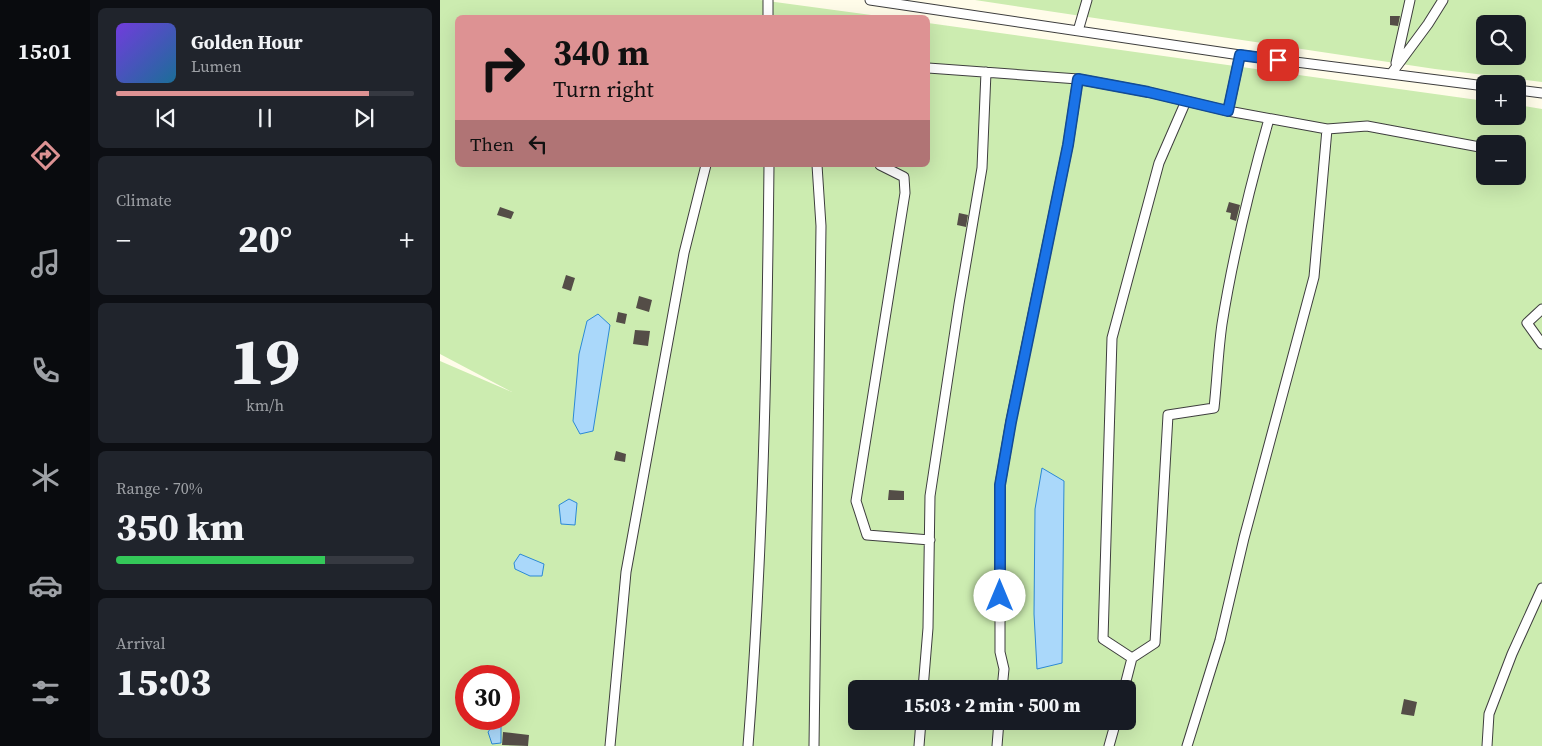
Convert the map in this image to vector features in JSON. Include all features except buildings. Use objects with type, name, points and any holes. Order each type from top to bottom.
[{"type":"street","points":[[768,0],[768,15]]},
{"type":"street","points":[[870,0],[1240,55],[1393,70],[1476,84]]},
{"type":"street","points":[[1078,31],[1087,0]]},
{"type":"street","points":[[1393,70],[1410,0]]},
{"type":"street","points":[[1393,70],[1428,24],[1443,0]]},
{"type":"street","points":[[1228,111],[1240,55]]},
{"type":"street","points":[[930,68],[1078,79],[1148,92],[1228,111],[1327,129],[1367,126],[1476,146]]},
{"type":"street","points":[[925,680],[928,628],[930,496],[982,168],[986,72]]},
{"type":"street","points":[[1003,680],[1004,669],[1000,652],[1000,485],[1011,422],[1068,145],[1078,79]]},
{"type":"street","points":[[1526,91],[1542,93]]},
{"type":"street","points":[[1132,658],[1103,639],[1112,338],[1159,164],[1186,101]]},
{"type":"street","points":[[1126,680],[1132,658],[1155,643],[1168,415],[1214,408],[1222,326],[1230,277],[1255,167],[1269,119]]},
{"type":"street","points":[[1187,746],[1220,640],[1244,538],[1314,277],[1327,129]]},
{"type":"street","points":[[610,746],[626,572],[684,252],[705,167]]},
{"type":"street","points":[[748,746],[755,659],[764,458],[769,167]]},
{"type":"street","points":[[814,746],[821,226],[817,167]]},
{"type":"street","points":[[884,167],[904,177],[905,193],[856,501],[866,535],[930,540]]},
{"type":"street","points":[[1542,308],[1526,323],[1542,344]]},
{"type":"street","points":[[1487,746],[1489,714],[1512,654],[1542,588]]},
{"type":"street","points":[[919,746],[920,730]]},
{"type":"street","points":[[997,746],[998,730]]},
{"type":"street","points":[[1109,746],[1113,730]]},
{"type":"green space","points":[[440,0],[760,0],[871,15],[455,15],[455,167],[930,167],[930,23],[1476,100],[1476,125],[1526,125],[1526,106],[1542,109],[1542,746],[440,746],[440,361],[512,392],[440,354]]},
{"type":"green space","points":[[975,0],[1542,0],[1542,82],[1526,80],[1526,75],[1484,75]]},
{"type":"water","points":[[598,314],[610,325],[593,431],[580,434],[573,421],[579,354],[587,321]]},
{"type":"water","points":[[1042,468],[1064,481],[1062,663],[1037,669],[1034,614],[1035,509]]},
{"type":"water","points":[[569,499],[577,503],[575,525],[561,524],[559,505]]},
{"type":"water","points":[[520,554],[544,564],[542,576],[530,576],[515,569],[514,563]]},
{"type":"water","points":[[490,730],[501,730],[501,743],[492,744],[488,732]]},
{"type":"route","points":[[1000,596],[1000,485],[1011,422],[1068,145],[1078,79],[1148,92],[1228,111],[1240,55],[1278,60]]}]
